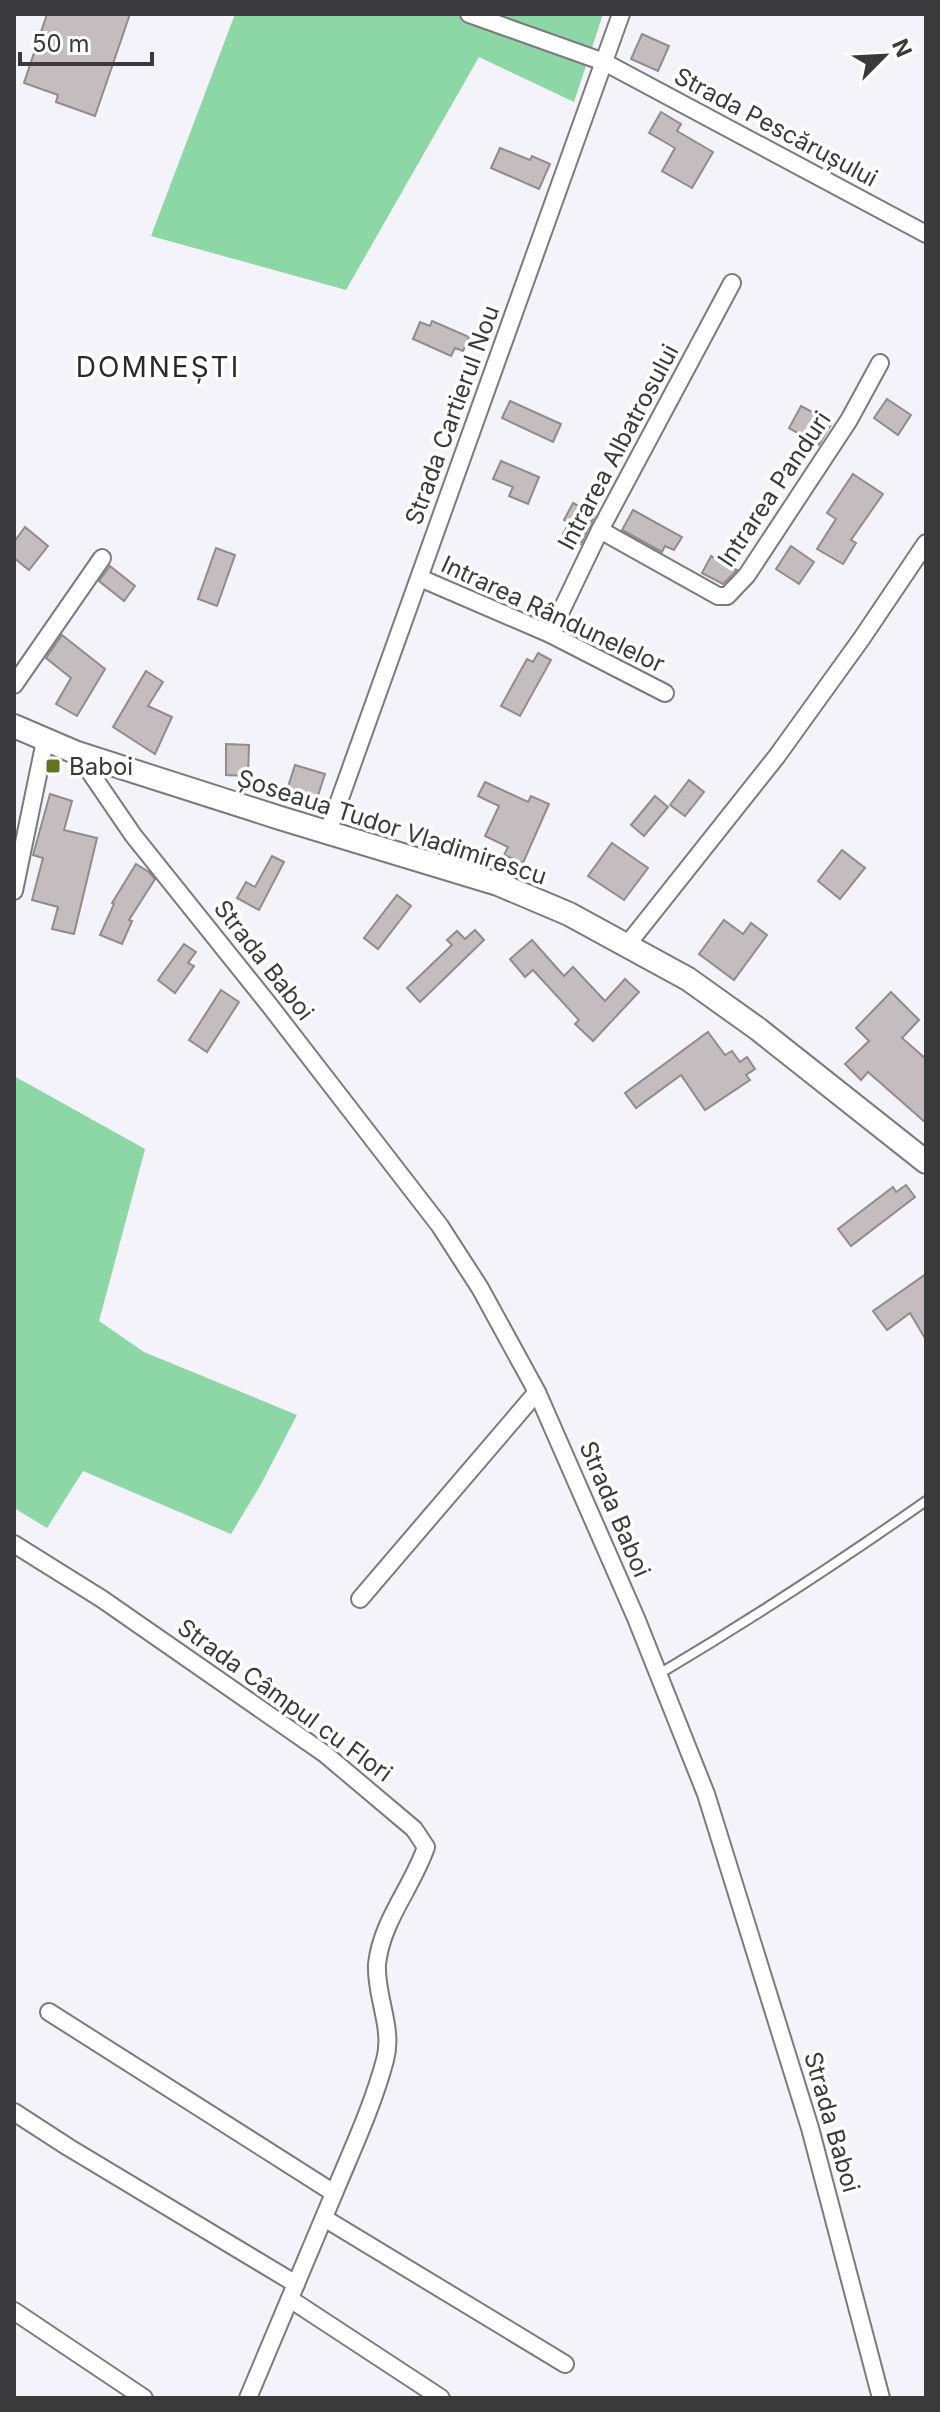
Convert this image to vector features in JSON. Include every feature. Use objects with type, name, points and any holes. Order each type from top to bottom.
[{"type":"main road","name":"Șoseaua Tudor Vladimirescu","points":[[14,726],[77,753],[498,884],[559,909],[688,979],[758,1029],[926,1162]]},
{"type":"street","name":"Strada Pescărușului","points":[[469,14],[604,62],[926,234]]},
{"type":"street","name":"Strada Cartierul Nou","points":[[328,832],[621,14]]},
{"type":"street","name":"Intrarea Albatrosului","points":[[550,634],[600,530],[732,283]]},
{"type":"street","name":"Intrarea Panduri","points":[[600,530],[718,596],[727,596],[747,575],[849,420],[880,363]]},
{"type":"street","points":[[627,945],[777,756],[926,543]]},
{"type":"street","points":[[14,685],[102,558]]},
{"type":"street","name":"Intrarea Rândunelelor","points":[[420,578],[550,634],[665,693]]},
{"type":"street","points":[[14,891],[45,741]]},
{"type":"street","name":"Strada Baboi","points":[[77,753],[133,835],[440,1226],[480,1288],[537,1392],[594,1518],[706,1794],[810,2128],[881,2398]]},
{"type":"street","points":[[360,1599],[537,1392]]},
{"type":"street","name":"Strada Câmpul cu Flori","points":[[14,1544],[102,1599],[325,1754],[414,1829],[426,1847],[420,1865],[382,1937],[377,1968],[388,2036],[386,2057],[364,2123],[248,2398]]},
{"type":"street","points":[[49,2012],[334,2193]]},
{"type":"street","points":[[14,2112],[293,2292],[441,2398]]},
{"type":"street","points":[[324,2218],[565,2364]]},
{"type":"street","points":[[14,2311],[144,2398]]},
{"type":"lane","points":[[659,1674],[847,1556],[926,1501]]},
{"type":"green space","points":[[235,14],[603,14],[574,102],[479,57],[346,290],[151,236]]},
{"type":"green space","points":[[14,1076],[145,1149],[99,1321],[144,1352],[297,1415],[231,1534],[83,1471],[47,1528],[14,1508]]},
{"type":"building","points":[[47,14],[130,14],[95,116],[56,102],[58,95],[24,83]]},
{"type":"building","points":[[642,34],[669,46],[658,71],[631,59]]},
{"type":"building","points":[[661,112],[681,124],[677,131],[713,152],[692,188],[662,171],[675,148],[649,133]]},
{"type":"building","points":[[500,148],[550,164],[539,189],[491,168]]},
{"type":"building","points":[[432,321],[469,337],[463,351],[455,348],[451,356],[413,339],[420,322],[430,326]]},
{"type":"building","points":[[887,399],[911,415],[898,435],[874,418]]},
{"type":"building","points":[[510,401],[561,424],[553,442],[502,418]]},
{"type":"building","points":[[801,406],[832,423],[819,445],[789,428]]},
{"type":"building","points":[[501,461],[539,477],[528,504],[509,496],[513,487],[493,479]]},
{"type":"building","points":[[853,474],[883,494],[851,540],[856,543],[843,564],[817,549],[836,519],[827,513]]},
{"type":"building","points":[[573,503],[595,515],[581,544],[563,534],[569,523],[564,520]]},
{"type":"building","points":[[633,510],[682,537],[674,550],[665,546],[662,552],[622,530]]},
{"type":"building","points":[[25,527],[48,546],[29,570],[14,558],[14,542]]},
{"type":"building","points":[[791,546],[814,562],[799,584],[776,569]]},
{"type":"building","points":[[216,548],[235,555],[217,606],[198,599]]},
{"type":"building","points":[[711,556],[737,570],[723,584],[702,573]]},
{"type":"building","points":[[110,566],[135,586],[124,601],[99,581]]},
{"type":"building","points":[[62,635],[105,669],[77,716],[56,704],[71,678],[46,658]]},
{"type":"building","points":[[538,653],[551,660],[520,716],[501,706],[527,659],[533,662]]},
{"type":"building","points":[[146,671],[163,682],[148,706],[172,717],[155,754],[113,727]]},
{"type":"building","points":[[226,744],[249,745],[248,776],[226,775]]},
{"type":"building","points":[[295,765],[325,774],[314,808],[284,799]]},
{"type":"building","points":[[689,780],[704,792],[685,816],[670,805]]},
{"type":"building","points":[[485,782],[528,802],[531,796],[549,804],[523,863],[504,855],[508,847],[485,836],[499,806],[478,796]]},
{"type":"building","points":[[50,794],[72,801],[64,830],[97,838],[74,934],[52,929],[58,907],[32,900],[43,858],[33,855]]},
{"type":"building","points":[[655,796],[668,807],[644,836],[631,825]]},
{"type":"building","points":[[612,843],[648,868],[624,900],[588,876]]},
{"type":"building","points":[[842,850],[865,868],[840,899],[818,881]]},
{"type":"building","points":[[272,856],[284,862],[259,910],[237,898],[246,882],[255,887]]},
{"type":"building","points":[[136,864],[155,879],[129,920],[132,921],[122,944],[100,935],[112,903]]},
{"type":"building","points":[[397,895],[411,906],[378,949],[364,938]]},
{"type":"building","points":[[724,920],[743,934],[751,923],[767,935],[734,980],[699,954]]},
{"type":"building","points":[[475,930],[484,940],[420,1002],[407,988],[452,945],[447,940],[457,931],[465,939]]},
{"type":"building","points":[[532,940],[564,976],[573,967],[605,1001],[625,979],[639,992],[593,1041],[575,1024],[579,1020],[533,970],[525,977],[510,959]]},
{"type":"building","points":[[184,944],[196,952],[188,963],[194,966],[175,993],[158,980]]},
{"type":"building","points":[[221,990],[239,1002],[207,1052],[189,1040]]},
{"type":"building","points":[[891,992],[919,1020],[902,1038],[926,1059],[926,1123],[868,1072],[861,1080],[845,1064],[869,1041],[856,1028]]},
{"type":"building","points":[[708,1032],[725,1055],[732,1051],[740,1062],[747,1057],[755,1069],[746,1075],[750,1080],[705,1110],[681,1075],[636,1108],[625,1093]]},
{"type":"building","points":[[906,1185],[915,1197],[851,1246],[838,1229],[893,1187],[896,1192]]},
{"type":"building","points":[[926,1274],[926,1340],[910,1313],[887,1330],[873,1311]]},
{"type":"place","name":"Baboi","points":[[53,766]]},
{"type":"district","name":"DOMNEȘTI","points":[[158,367]]}]
